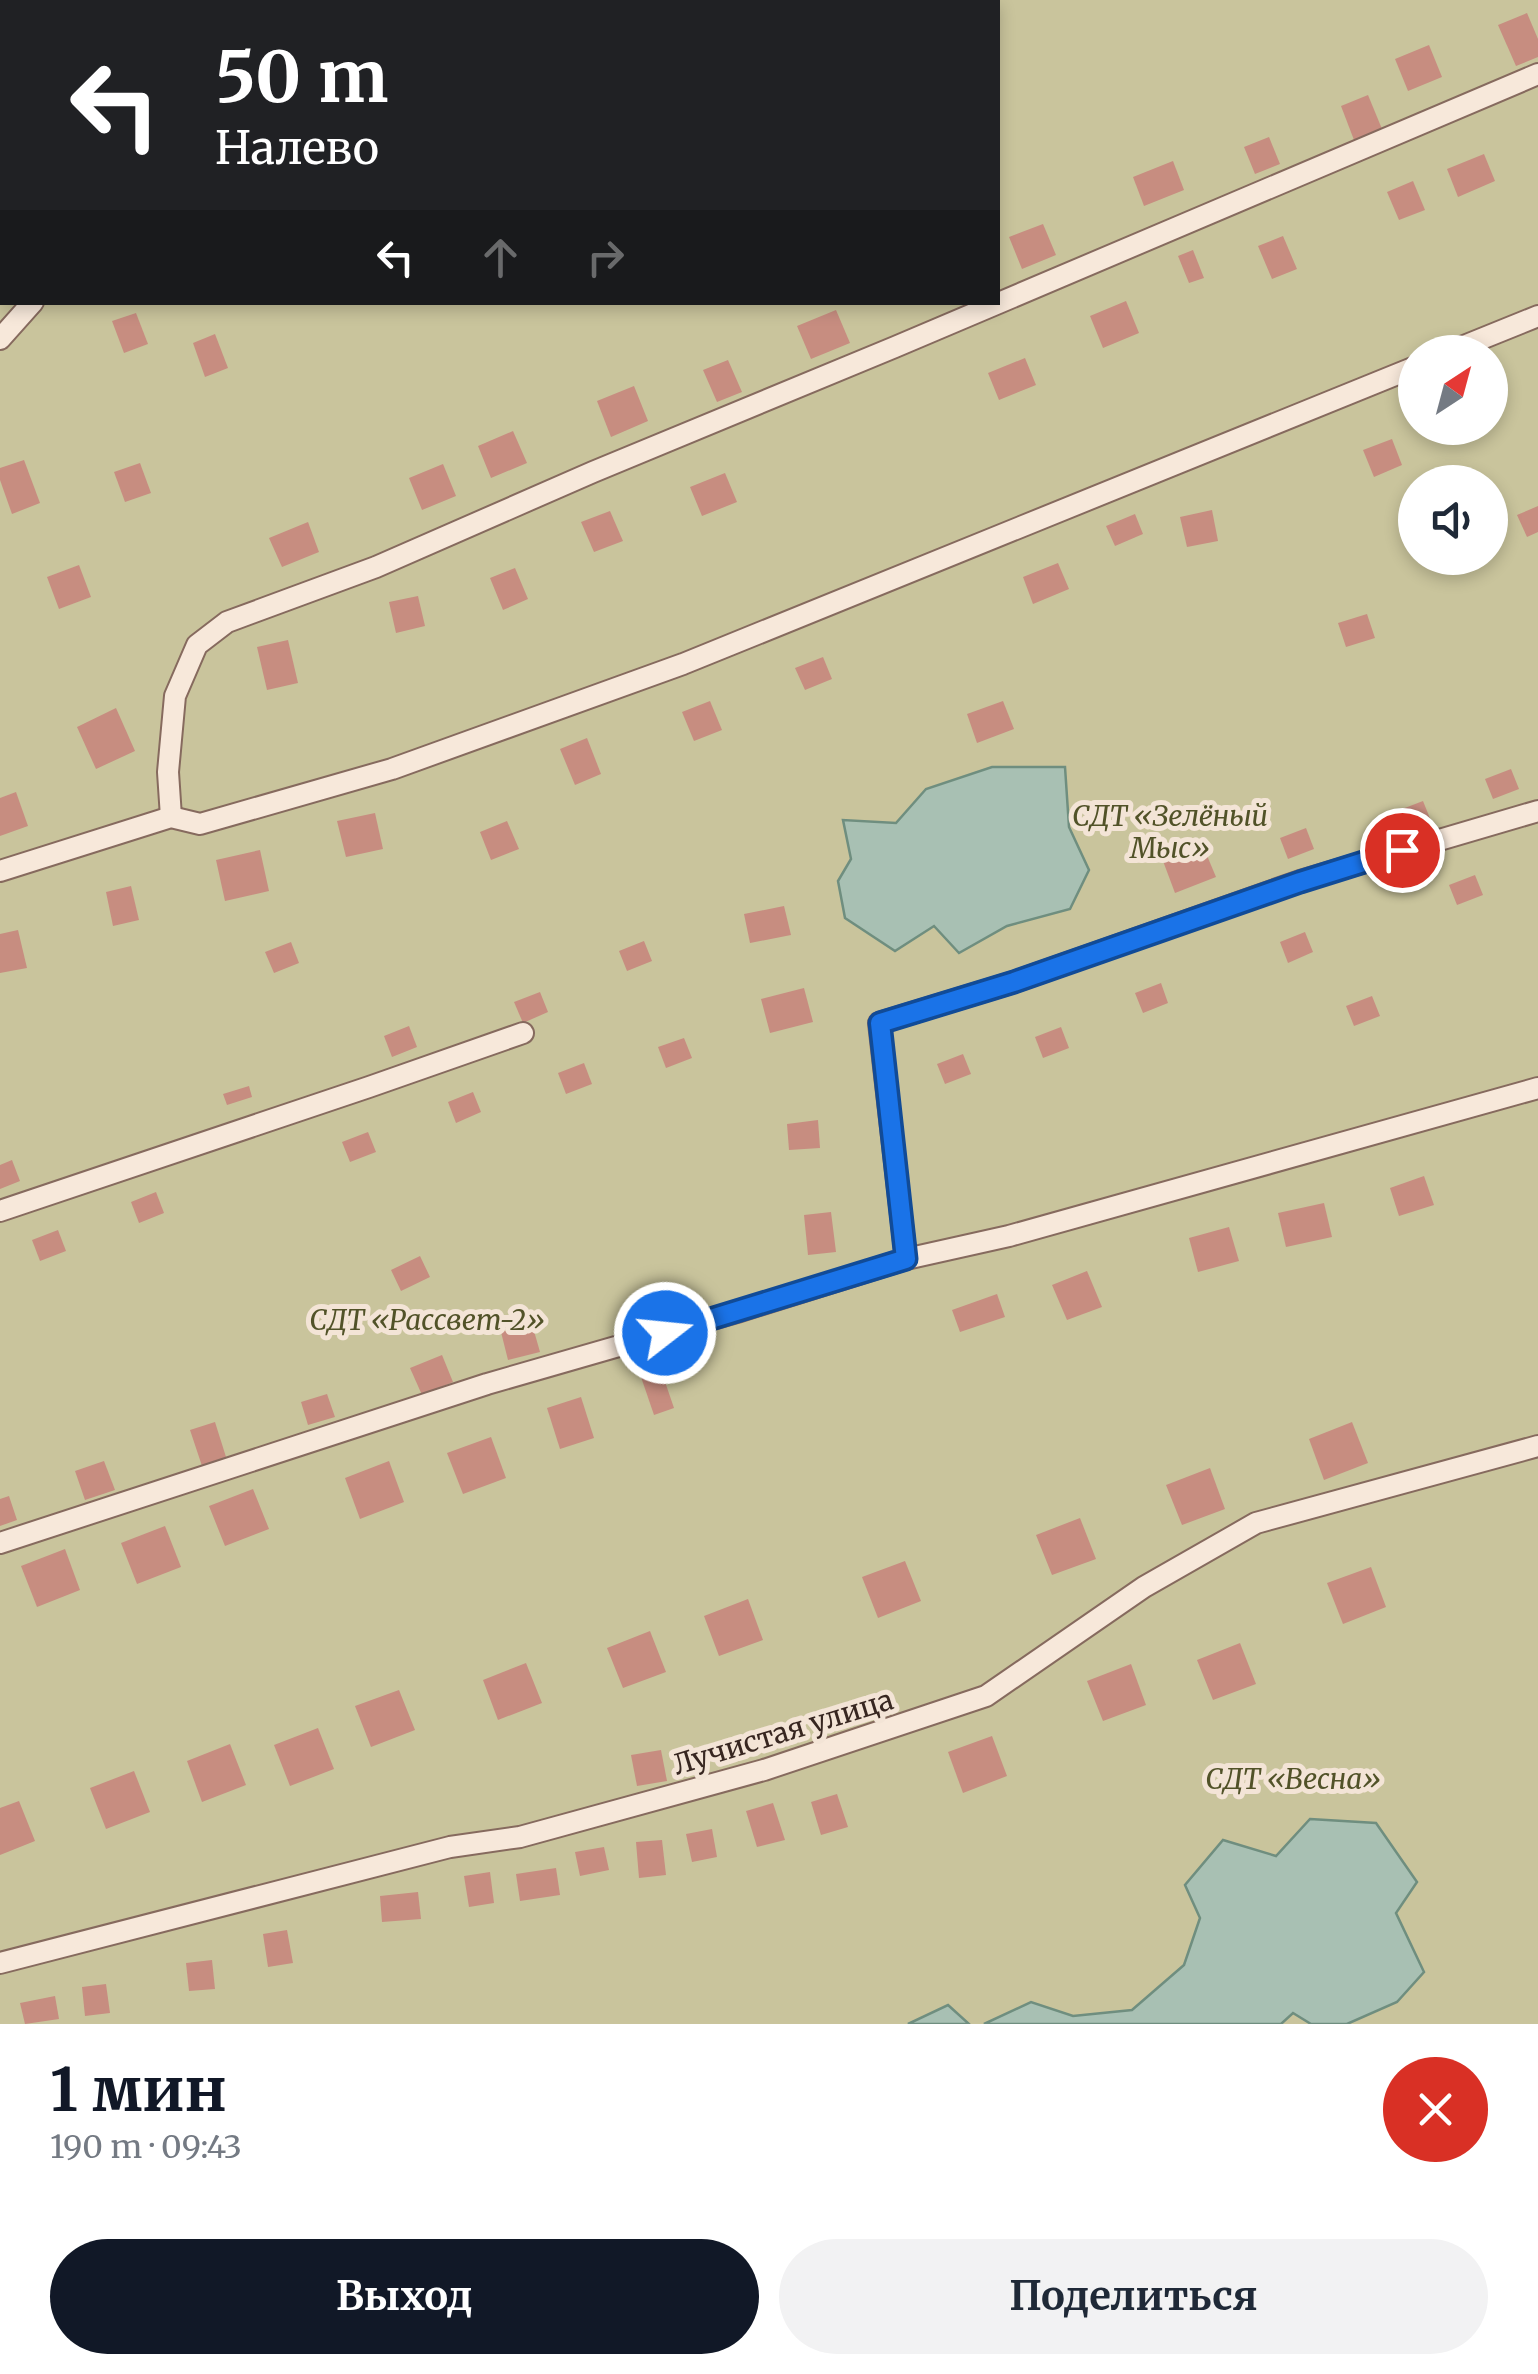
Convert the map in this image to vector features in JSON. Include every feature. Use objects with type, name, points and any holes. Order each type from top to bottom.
[{"type":"lane","points":[[1000,303],[1538,74]]},
{"type":"lane","points":[[0,339],[31,305]]},
{"type":"lane","points":[[170,817],[168,772],[175,696],[197,645],[227,622],[376,567],[593,472],[996,305]]},
{"type":"lane","points":[[1492,335],[1538,316]]},
{"type":"lane","points":[[0,871],[170,817],[200,824],[392,769],[684,664],[1398,374]]},
{"type":"lane","points":[[906,1259],[880,1023],[1014,982],[1300,882],[1538,811]]},
{"type":"lane","points":[[0,1210],[523,1033]]},
{"type":"lane","points":[[0,1543],[487,1384],[906,1259],[1009,1236],[1538,1088]]},
{"type":"lane","name":"Лучистая улица","points":[[0,1962],[450,1847],[520,1836],[764,1770],[986,1696],[1144,1587],[1256,1523],[1538,1446]]},
{"type":"green space","points":[[1000,0],[1538,0],[1538,2024],[0,2024],[0,305],[1000,305]]},
{"type":"shaded area","points":[[992,767],[1065,767],[1069,827],[1089,870],[1070,909],[1007,926],[959,953],[934,926],[895,951],[845,918],[838,881],[851,859],[843,820],[896,823],[926,789]]},
{"type":"shaded area","points":[[1310,1819],[1376,1823],[1417,1882],[1396,1913],[1424,1972],[1397,2002],[1347,2024],[1311,2024],[1293,2013],[1281,2024],[984,2024],[1031,2002],[1073,2016],[1132,2010],[1184,1965],[1200,1918],[1185,1885],[1223,1840],[1276,1856]]},
{"type":"shaded area","points":[[948,2005],[969,2024],[908,2024]]},
{"type":"building","points":[[1527,13],[1538,39],[1538,57],[1516,66],[1498,25]]},
{"type":"building","points":[[1429,45],[1442,77],[1408,91],[1395,59]]},
{"type":"building","points":[[1368,95],[1382,129],[1354,140],[1341,106]]},
{"type":"building","points":[[1269,137],[1280,164],[1255,174],[1244,147]]},
{"type":"building","points":[[1484,154],[1495,181],[1458,197],[1447,169]]},
{"type":"building","points":[[1173,161],[1184,190],[1144,206],[1133,177]]},
{"type":"building","points":[[1413,181],[1425,210],[1399,220],[1387,192]]},
{"type":"building","points":[[1043,224],[1056,255],[1022,269],[1009,237]]},
{"type":"building","points":[[1283,236],[1297,269],[1272,279],[1258,246]]},
{"type":"building","points":[[1193,250],[1204,278],[1189,283],[1178,256]]},
{"type":"building","points":[[1126,301],[1139,333],[1103,348],[1090,316]]},
{"type":"building","points":[[836,310],[850,343],[811,359],[797,326]]},
{"type":"building","points":[[136,313],[148,344],[124,353],[112,321]]},
{"type":"building","points":[[215,334],[228,368],[205,377],[193,343]]},
{"type":"building","points":[[1025,358],[1036,385],[999,400],[988,373]]},
{"type":"building","points":[[728,360],[742,392],[717,402],[703,370]]},
{"type":"building","points":[[634,386],[648,421],[611,437],[597,401]]},
{"type":"building","points":[[513,431],[527,463],[491,478],[478,446]]},
{"type":"building","points":[[1392,439],[1402,465],[1374,477],[1363,450]]},
{"type":"building","points":[[24,460],[40,503],[12,514],[0,480],[0,468]]},
{"type":"building","points":[[140,463],[151,493],[125,502],[114,472]]},
{"type":"building","points":[[443,464],[456,496],[422,510],[409,478]]},
{"type":"building","points":[[725,473],[737,502],[702,516],[690,487]]},
{"type":"building","points":[[1538,506],[1538,532],[1527,537],[1517,515]]},
{"type":"building","points":[[1212,510],[1218,541],[1187,547],[1180,517]]},
{"type":"building","points":[[610,511],[623,541],[594,552],[581,522]]},
{"type":"building","points":[[1135,514],[1143,534],[1115,546],[1106,526]]},
{"type":"building","points":[[308,522],[319,552],[282,567],[269,538]]},
{"type":"building","points":[[1058,563],[1069,589],[1033,604],[1023,577]]},
{"type":"building","points":[[79,565],[91,597],[59,609],[47,577]]},
{"type":"building","points":[[515,568],[528,599],[503,610],[490,578]]},
{"type":"building","points":[[418,596],[425,626],[396,633],[389,602]]},
{"type":"building","points":[[1367,614],[1375,638],[1346,647],[1338,623]]},
{"type":"building","points":[[288,640],[298,683],[267,690],[257,647]]},
{"type":"building","points":[[823,657],[832,679],[805,690],[795,668]]},
{"type":"building","points":[[710,701],[722,730],[694,741],[682,712]]},
{"type":"building","points":[[1003,701],[1014,729],[977,743],[967,714]]},
{"type":"building","points":[[116,708],[135,751],[96,769],[77,727]]},
{"type":"building","points":[[587,738],[601,774],[575,785],[560,749]]},
{"type":"building","points":[[1511,769],[1519,789],[1493,799],[1485,779]]},
{"type":"building","points":[[16,792],[28,826],[0,836],[0,798]]},
{"type":"building","points":[[1423,801],[1431,821],[1405,831],[1397,811]]},
{"type":"building","points":[[375,813],[383,849],[346,857],[337,821]]},
{"type":"building","points":[[507,821],[519,849],[491,860],[480,832]]},
{"type":"building","points":[[1306,828],[1314,849],[1288,859],[1280,838]]},
{"type":"building","points":[[1203,846],[1216,877],[1175,893],[1163,861]]},
{"type":"building","points":[[260,850],[269,891],[225,901],[216,860]]},
{"type":"building","points":[[1475,875],[1483,895],[1457,905],[1449,885]]},
{"type":"building","points":[[131,886],[139,920],[113,926],[106,892]]},
{"type":"building","points":[[784,906],[791,935],[750,943],[744,914]]},
{"type":"building","points":[[18,930],[27,968],[0,973],[0,934]]},
{"type":"building","points":[[1305,932],[1313,952],[1288,963],[1280,942]]},
{"type":"building","points":[[644,941],[652,961],[627,971],[619,951]]},
{"type":"building","points":[[291,942],[299,963],[274,973],[265,952]]},
{"type":"building","points":[[1161,983],[1168,1003],[1143,1013],[1135,993]]},
{"type":"building","points":[[804,988],[813,1022],[770,1033],[761,999]]},
{"type":"building","points":[[540,992],[548,1012],[523,1023],[514,1002]]},
{"type":"building","points":[[1372,996],[1380,1016],[1354,1026],[1346,1006]]},
{"type":"building","points":[[409,1026],[417,1047],[392,1057],[384,1036]]},
{"type":"building","points":[[1061,1027],[1069,1048],[1043,1058],[1035,1037]]},
{"type":"building","points":[[684,1038],[692,1058],[666,1068],[658,1047]]},
{"type":"building","points":[[963,1054],[971,1074],[945,1084],[937,1064]]},
{"type":"building","points":[[584,1063],[592,1084],[566,1094],[558,1073]]},
{"type":"building","points":[[249,1086],[252,1097],[227,1105],[223,1094]]},
{"type":"building","points":[[473,1092],[481,1112],[456,1123],[448,1102]]},
{"type":"building","points":[[818,1120],[820,1148],[789,1150],[787,1124]]},
{"type":"building","points":[[368,1132],[376,1152],[350,1162],[342,1142]]},
{"type":"building","points":[[12,1160],[20,1181],[0,1189],[0,1165]]},
{"type":"building","points":[[1424,1176],[1434,1205],[1399,1216],[1390,1188]]},
{"type":"building","points":[[156,1192],[164,1213],[139,1223],[131,1202]]},
{"type":"building","points":[[1324,1203],[1332,1237],[1286,1247],[1278,1213]]},
{"type":"building","points":[[831,1212],[836,1252],[808,1255],[804,1215]]},
{"type":"building","points":[[1229,1227],[1239,1261],[1198,1272],[1189,1238]]},
{"type":"building","points":[[58,1230],[66,1251],[40,1261],[32,1240]]},
{"type":"building","points":[[420,1256],[430,1277],[401,1291],[391,1270]]},
{"type":"building","points":[[1087,1271],[1102,1307],[1067,1320],[1052,1285]]},
{"type":"building","points":[[997,1294],[1005,1317],[960,1332],[952,1310]]},
{"type":"building","points":[[532,1324],[540,1352],[508,1360],[501,1332]]},
{"type":"building","points":[[442,1355],[453,1382],[422,1395],[410,1368]]},
{"type":"building","points":[[661,1370],[674,1408],[654,1415],[641,1377]]},
{"type":"building","points":[[327,1394],[335,1417],[308,1425],[301,1402]]},
{"type":"building","points":[[581,1397],[594,1438],[560,1449],[547,1408]]},
{"type":"building","points":[[215,1422],[226,1457],[202,1466],[190,1430]]},
{"type":"building","points":[[1352,1422],[1368,1463],[1324,1480],[1309,1439]]},
{"type":"building","points":[[491,1437],[506,1478],[463,1494],[447,1453]]},
{"type":"building","points":[[104,1461],[115,1490],[85,1500],[75,1471]]},
{"type":"building","points":[[389,1461],[404,1502],[360,1519],[345,1478]]},
{"type":"building","points":[[1210,1468],[1225,1509],[1182,1525],[1166,1485]]},
{"type":"building","points":[[253,1489],[269,1529],[225,1546],[209,1506]]},
{"type":"building","points":[[9,1496],[17,1520],[0,1526],[0,1499]]},
{"type":"building","points":[[1080,1518],[1096,1559],[1052,1575],[1036,1535]]},
{"type":"building","points":[[165,1526],[181,1567],[137,1584],[121,1543]]},
{"type":"building","points":[[65,1549],[80,1590],[37,1607],[21,1566]]},
{"type":"building","points":[[905,1561],[921,1601],[878,1618],[862,1577]]},
{"type":"building","points":[[1371,1567],[1386,1607],[1343,1624],[1327,1583]]},
{"type":"building","points":[[748,1599],[763,1640],[719,1656],[704,1616]]},
{"type":"building","points":[[650,1631],[666,1672],[623,1688],[607,1648]]},
{"type":"building","points":[[1240,1643],[1256,1684],[1213,1700],[1197,1660]]},
{"type":"building","points":[[526,1663],[542,1703],[498,1720],[483,1680]]},
{"type":"building","points":[[1131,1664],[1146,1705],[1103,1721],[1087,1681]]},
{"type":"building","points":[[399,1690],[415,1730],[371,1747],[355,1706]]},
{"type":"building","points":[[318,1728],[334,1769],[290,1786],[274,1745]]},
{"type":"building","points":[[992,1736],[1007,1776],[963,1793],[948,1752]]},
{"type":"building","points":[[230,1744],[246,1785],[202,1802],[187,1761]]},
{"type":"building","points":[[661,1750],[667,1781],[637,1786],[631,1755]]},
{"type":"building","points":[[134,1771],[150,1812],[106,1829],[90,1788]]},
{"type":"building","points":[[837,1794],[848,1827],[821,1835],[811,1802]]},
{"type":"building","points":[[19,1801],[35,1841],[0,1855],[0,1808]]},
{"type":"building","points":[[773,1803],[785,1840],[757,1847],[746,1811]]},
{"type":"building","points":[[712,1829],[717,1857],[692,1862],[686,1834]]},
{"type":"building","points":[[662,1840],[666,1875],[639,1878],[636,1842]]},
{"type":"building","points":[[604,1847],[609,1870],[580,1876],[575,1852]]},
{"type":"building","points":[[556,1868],[560,1895],[520,1901],[516,1874]]},
{"type":"building","points":[[490,1872],[494,1903],[469,1907],[464,1876]]},
{"type":"building","points":[[418,1892],[421,1919],[382,1922],[380,1896]]},
{"type":"building","points":[[287,1930],[293,1963],[268,1967],[263,1934]]},
{"type":"building","points":[[212,1960],[215,1989],[189,1991],[186,1963]]},
{"type":"building","points":[[106,1984],[110,2013],[85,2016],[82,1987]]},
{"type":"building","points":[[55,1996],[59,2019],[25,2024],[20,2003]]},
{"type":"route","points":[[665,1333],[906,1259],[880,1023],[1014,982],[1402,850]]},
{"type":"park label","name":"СДТ «Зелёный Мыс»","points":[[1170,832]]},
{"type":"park label","name":"СДТ «Рассвет-2»","points":[[427,1320]]},
{"type":"park label","name":"СДТ «Весна»","points":[[1293,1779]]}]
